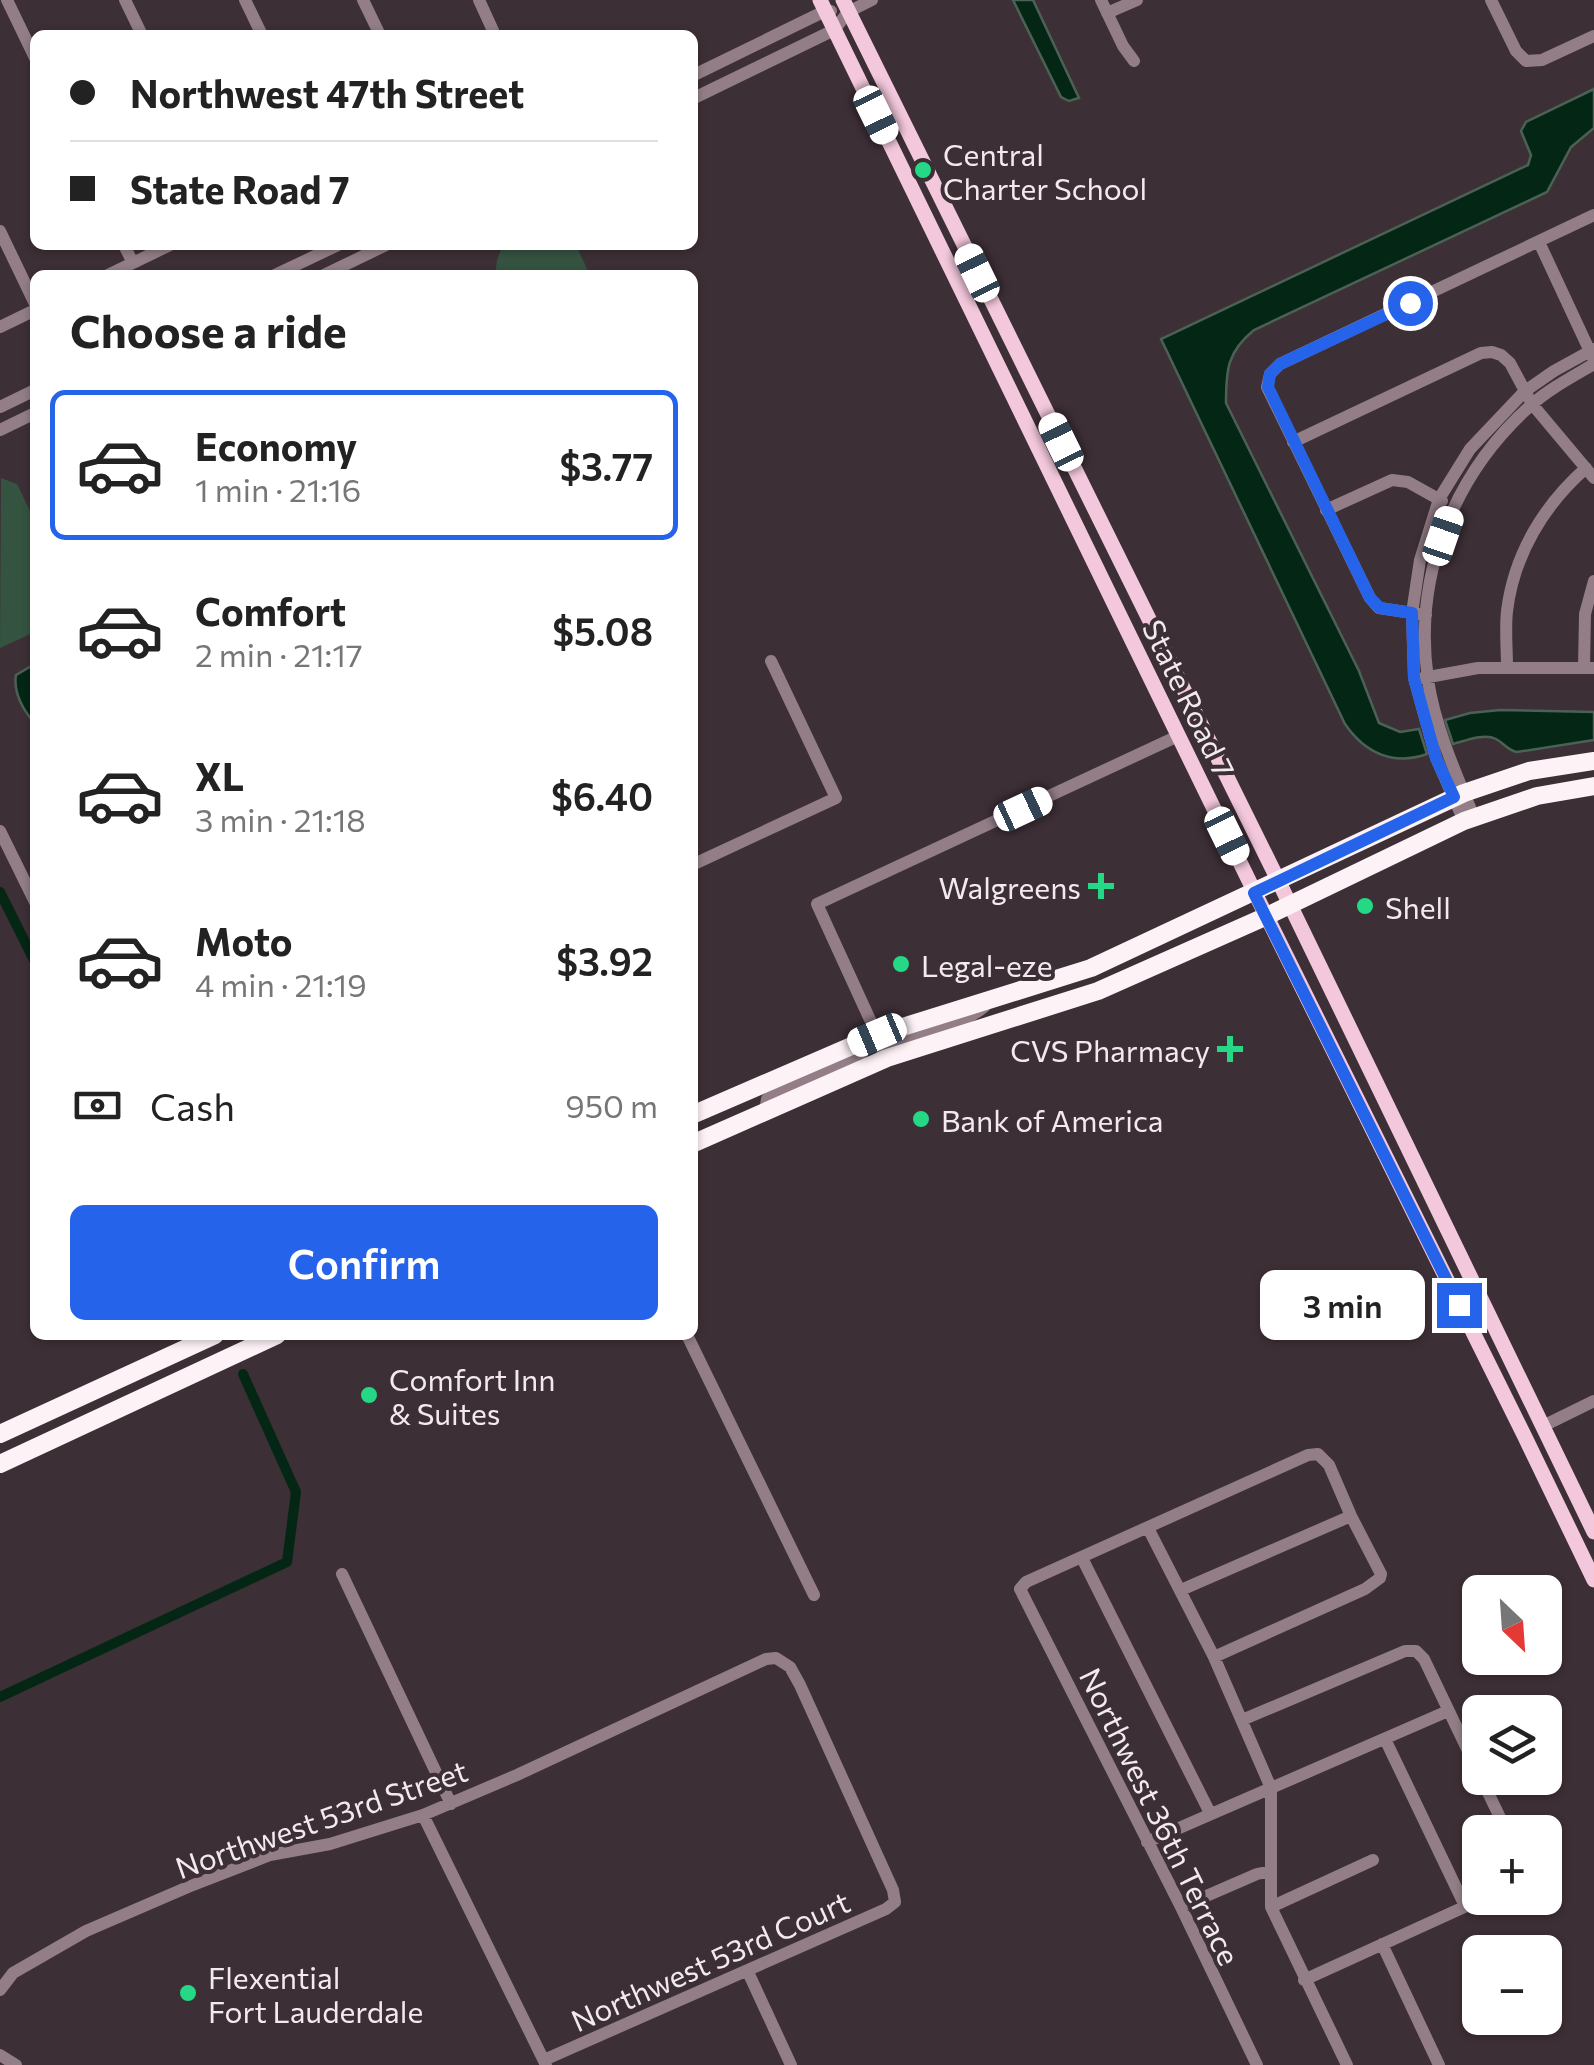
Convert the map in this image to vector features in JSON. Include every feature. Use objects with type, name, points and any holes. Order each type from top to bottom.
[{"type":"highway","points":[[698,1112],[877,1035],[1092,968],[1459,795],[1529,771],[1594,760]]},
{"type":"highway","points":[[698,1141],[875,1064],[1098,991],[1469,819],[1537,796],[1594,786]]},
{"type":"highway","points":[[0,1434],[204,1340]]},
{"type":"highway","points":[[0,1464],[266,1340]]},
{"type":"highway","points":[[0,1446],[68,1415],[93,1392]]},
{"type":"main road","name":"State Road 7","points":[[823,6],[1254,893],[1594,1580]]},
{"type":"main road","name":"State Road 7","points":[[846,6],[1279,882],[1594,1532]]},
{"type":"main road","points":[[1420,1228],[1440,1231],[1455,1244]]},
{"type":"main road","points":[[1510,1408],[1533,1426],[1543,1426]]},
{"type":"main road","points":[[1524,1435],[1544,1444],[1559,1458]]},
{"type":"street","points":[[3,0],[30,49]]},
{"type":"street","points":[[125,0],[140,30]]},
{"type":"street","points":[[244,0],[259,30]]},
{"type":"street","points":[[363,0],[378,30]]},
{"type":"street","points":[[479,0],[493,30]]},
{"type":"street","points":[[698,73],[823,6],[872,0]]},
{"type":"street","points":[[1134,61],[1104,6],[1137,0]]},
{"type":"street","points":[[1491,0],[1522,60],[1542,60],[1594,36]]},
{"type":"street","points":[[698,96],[834,30],[846,6]]},
{"type":"street","points":[[1419,614],[1380,608],[1370,598],[1268,387],[1270,374],[1280,364],[1594,216]]},
{"type":"street","points":[[0,231],[30,296]]},
{"type":"street","points":[[1539,242],[1593,356]]},
{"type":"street","points":[[126,250],[133,263]]},
{"type":"street","points":[[118,270],[160,250]]},
{"type":"street","points":[[286,270],[328,250]]},
{"type":"street","points":[[334,270],[376,250]]},
{"type":"street","points":[[0,327],[30,310]]},
{"type":"street","points":[[1293,442],[1480,353],[1500,354],[1510,363],[1532,404],[1590,473],[1565,487],[1528,541],[1508,610],[1507,667]]},
{"type":"street","points":[[1469,819],[1436,758],[1421,678],[1420,560],[1439,499],[1470,449],[1525,391],[1554,371],[1593,356]]},
{"type":"street","points":[[1419,614],[1452,507],[1482,460],[1532,404],[1593,356]]},
{"type":"street","points":[[0,407],[30,392]]},
{"type":"street","points":[[0,430],[30,415]]},
{"type":"street","points":[[1326,510],[1392,480],[1408,482],[1452,507]]},
{"type":"street","points":[[1421,678],[1478,668],[1589,668],[1585,614],[1594,580]]},
{"type":"street","points":[[698,861],[836,798],[772,661]]},
{"type":"street","points":[[1430,719],[1449,751],[1459,795]]},
{"type":"street","points":[[765,1111],[771,1095],[862,1053],[877,1035],[818,904],[1178,736]]},
{"type":"street","points":[[0,831],[30,892]]},
{"type":"street","points":[[875,1064],[892,1044],[966,1018],[984,1007],[983,1001]]},
{"type":"street","points":[[688,1340],[814,1595]]},
{"type":"street","points":[[1543,1426],[1594,1401]]},
{"type":"street","points":[[1210,1813],[1082,1558],[1318,1454],[1330,1465],[1380,1578],[1365,1589],[1214,1657]]},
{"type":"street","points":[[1181,1590],[1352,1516]]},
{"type":"street","points":[[1148,1528],[1214,1657],[1271,1788],[1271,1907],[1346,2065]]},
{"type":"street","name":"Northwest 36th Terrace","points":[[1082,1558],[1026,1582],[1020,1589],[1257,2065]]},
{"type":"street","points":[[342,1574],[451,1804]]},
{"type":"street","points":[[1242,1720],[1405,1650],[1416,1651],[1424,1659],[1462,1739]]},
{"type":"street","name":"Northwest 53rd Street","points":[[0,1990],[13,1973],[86,1931],[188,1887],[270,1855],[330,1844],[423,1815],[776,1658],[790,1666],[800,1685],[895,1902]]},
{"type":"street","points":[[1147,1842],[1448,1710]]},
{"type":"street","points":[[1385,1739],[1462,1900]]},
{"type":"street","points":[[423,1815],[545,2063]]},
{"type":"street","points":[[1271,1907],[1374,1860]]},
{"type":"street","points":[[1181,1907],[1270,1872]]},
{"type":"street","name":"Northwest 53rd Court","points":[[545,2063],[895,1902]]},
{"type":"street","points":[[1304,1980],[1462,1907]]},
{"type":"street","points":[[1382,1944],[1439,2065]]},
{"type":"street","points":[[748,1972],[791,2065]]},
{"type":"street","points":[[0,2055],[16,2065]]},
{"type":"shaded area","points":[[1013,0],[1033,0],[1079,98],[1069,101],[1061,97]]},
{"type":"shaded area","points":[[1594,89],[1594,128],[1571,147],[1547,192],[1254,330],[1238,346],[1230,362],[1226,403],[1359,671],[1379,723],[1400,732],[1419,729],[1427,754],[1403,758],[1381,754],[1361,743],[1345,724],[1161,339],[1528,165],[1531,155],[1521,131],[1526,122]]},
{"type":"shaded area","points":[[501,250],[578,250],[588,270],[496,270]]},
{"type":"shaded area","points":[[1,478],[17,484],[30,511],[30,634],[0,648]]},
{"type":"shaded area","points":[[30,667],[30,717],[20,701],[16,675]]},
{"type":"shaded area","points":[[1500,710],[1594,712],[1594,740],[1517,752],[1491,737],[1453,744],[1445,720]]},
{"type":"waterway","points":[[0,892],[30,952]]},
{"type":"waterway","points":[[0,1697],[287,1562],[296,1492],[243,1374]]},
{"type":"place","name":"Central Charter School","points":[[923,170]]},
{"type":"place","name":"Walgreens","points":[[1101,886]]},
{"type":"place","name":"Shell","points":[[1365,906]]},
{"type":"place","name":"Legal-eze","points":[[901,964]]},
{"type":"place","name":"CVS Pharmacy","points":[[1230,1049]]},
{"type":"place","name":"Bank of America","points":[[921,1119]]},
{"type":"place","name":"Comfort Inn & Suites","points":[[369,1395]]},
{"type":"place","name":"Flexential Fort Lauderdale","points":[[188,1993]]},
{"type":"route","points":[[1410,303],[1280,364],[1270,374],[1268,387],[1370,598],[1380,608],[1412,613],[1414,678],[1424,722],[1454,797],[1254,893],[1459,1305]]}]
